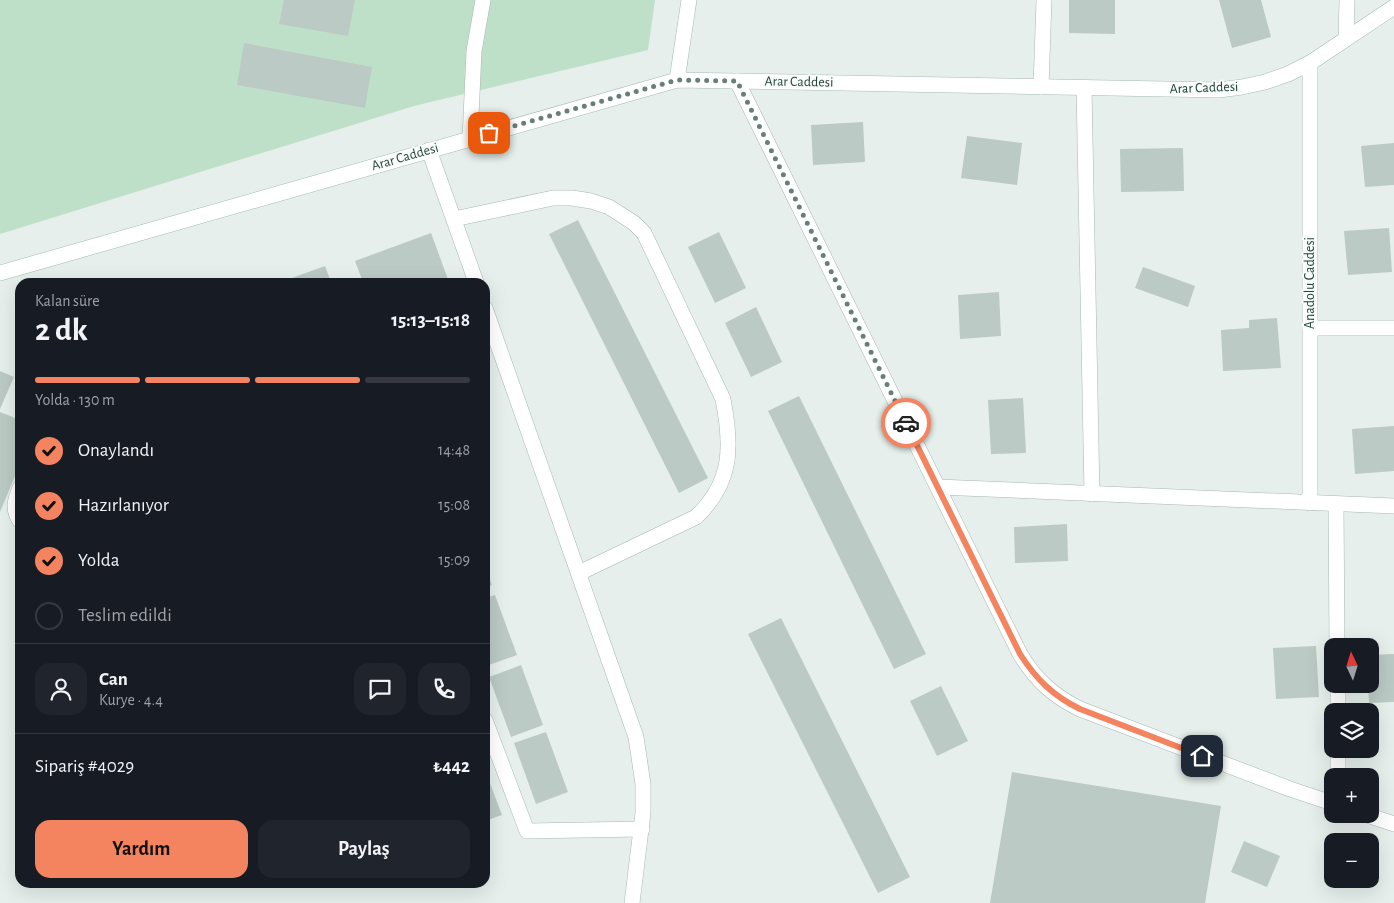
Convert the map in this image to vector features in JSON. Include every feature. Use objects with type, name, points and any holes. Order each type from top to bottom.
[{"type":"street","points":[[470,139],[474,51],[483,0]]},
{"type":"street","points":[[677,80],[689,0]]},
{"type":"street","points":[[1041,87],[1044,0]]},
{"type":"street","points":[[1346,39],[1347,0]]},
{"type":"street","name":"Arar Caddesi","points":[[0,272],[677,80],[1226,89],[1266,82],[1288,74],[1310,63],[1394,8]]},
{"type":"street","name":"Anadolu Caddesi","points":[[1310,63],[1310,503]]},
{"type":"street","points":[[737,81],[1030,671],[1054,695],[1080,709],[1324,800]]},
{"type":"street","points":[[1084,88],[1092,494]]},
{"type":"street","points":[[429,150],[475,278]]},
{"type":"street","points":[[454,220],[553,198],[591,201],[622,214],[644,233],[723,399],[727,420],[729,457],[726,473],[720,487],[706,508],[696,517],[579,573]]},
{"type":"street","points":[[490,322],[636,737],[643,784],[642,829],[632,903]]},
{"type":"street","points":[[1310,328],[1394,328]]},
{"type":"street","points":[[938,487],[1394,506]]},
{"type":"street","points":[[1336,504],[1337,638]]},
{"type":"street","points":[[490,733],[527,830],[642,829]]},
{"type":"street","points":[[1379,819],[1394,824]]},
{"type":"green space","points":[[0,0],[655,0],[648,50],[414,106],[0,234]]},
{"type":"building","points":[[284,0],[355,0],[348,36],[279,24]]},
{"type":"building","points":[[1069,0],[1115,0],[1115,34],[1069,33]]},
{"type":"building","points":[[1219,0],[1261,0],[1271,37],[1232,48]]},
{"type":"building","points":[[244,43],[372,67],[365,108],[237,85]]},
{"type":"building","points":[[863,122],[865,162],[813,165],[811,125]]},
{"type":"building","points":[[967,136],[1022,143],[1017,185],[961,178]]},
{"type":"building","points":[[1394,143],[1394,185],[1365,187],[1361,146]]},
{"type":"building","points":[[1183,148],[1184,191],[1121,192],[1120,149]]},
{"type":"building","points":[[578,220],[708,478],[679,493],[549,234]]},
{"type":"building","points":[[1389,228],[1392,272],[1348,275],[1344,231]]},
{"type":"building","points":[[719,232],[746,288],[715,303],[688,247]]},
{"type":"building","points":[[431,233],[448,278],[361,278],[355,261]]},
{"type":"building","points":[[325,266],[330,278],[292,278]]},
{"type":"building","points":[[1143,267],[1195,286],[1188,307],[1135,288]]},
{"type":"building","points":[[999,292],[1001,336],[960,339],[958,295]]},
{"type":"building","points":[[756,307],[782,362],[751,377],[725,323]]},
{"type":"building","points":[[1277,318],[1281,368],[1223,371],[1221,330],[1249,328],[1249,320]]},
{"type":"building","points":[[0,371],[14,377],[0,409]]},
{"type":"building","points":[[799,396],[926,654],[894,669],[768,411]]},
{"type":"building","points":[[1023,398],[1026,453],[991,454],[988,400]]},
{"type":"building","points":[[0,412],[15,418],[15,476],[0,512]]},
{"type":"building","points":[[1394,426],[1394,471],[1355,474],[1352,429]]},
{"type":"building","points":[[1067,524],[1068,561],[1015,563],[1014,527]]},
{"type":"building","points":[[495,595],[517,655],[490,665],[490,596]]},
{"type":"building","points":[[781,618],[910,877],[878,893],[748,634]]},
{"type":"building","points":[[1316,646],[1319,697],[1276,699],[1273,648]]},
{"type":"building","points":[[1394,654],[1394,702],[1369,703],[1368,693],[1379,693],[1379,655]]},
{"type":"building","points":[[521,665],[543,725],[511,737],[490,677]]},
{"type":"building","points":[[941,686],[968,741],[937,756],[910,701]]},
{"type":"building","points":[[546,732],[568,792],[536,804],[514,743]]},
{"type":"building","points":[[1012,772],[1221,806],[1205,903],[990,903]]},
{"type":"building","points":[[490,783],[502,815],[490,819]]},
{"type":"building","points":[[1244,841],[1280,856],[1267,887],[1231,872]]},
{"type":"way so far","points":[[489,133],[677,80],[737,81],[906,423]]},
{"type":"route","points":[[906,423],[1030,671],[1054,695],[1066,703],[1202,756]]}]
